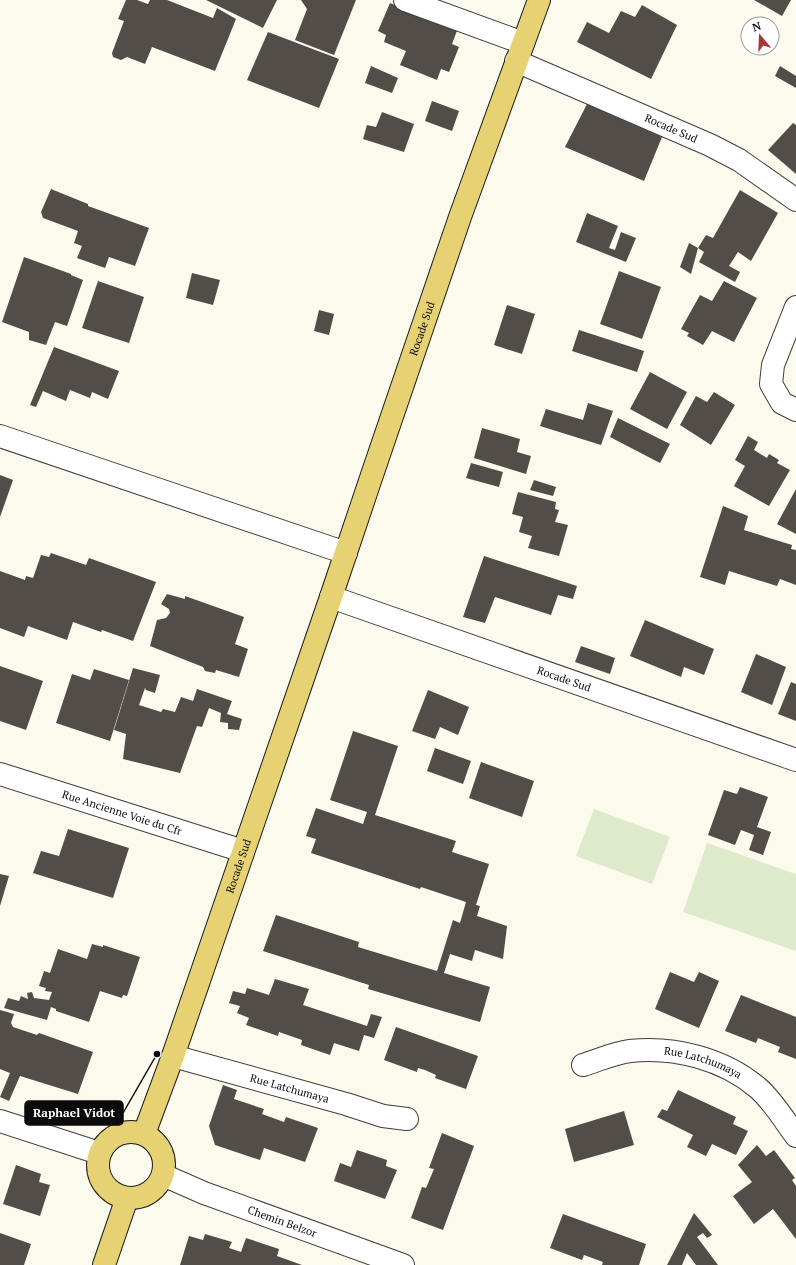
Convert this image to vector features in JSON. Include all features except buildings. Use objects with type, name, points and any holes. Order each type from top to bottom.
[{"type":"main road","name":"Rocade Sud","points":[[144,1134],[173,1056],[458,225],[539,0]]},
{"type":"main road","points":[[133,1132],[144,1134],[159,1146],[165,1165],[163,1175],[153,1191],[141,1197],[127,1198],[117,1196],[102,1183],[98,1173],[100,1153],[105,1144],[113,1137],[123,1133],[133,1132]]},
{"type":"main road","points":[[104,1265],[127,1198]]},
{"type":"street","points":[[406,0],[520,52]]},
{"type":"street","name":"Rocade Sud","points":[[520,52],[739,160],[796,200]]},
{"type":"street","points":[[796,307],[773,365],[771,384],[782,403],[796,410]]},
{"type":"street","points":[[0,436],[346,553]]},
{"type":"street","name":"Rocade Sud","points":[[331,598],[796,760]]},
{"type":"street","name":"Rue Ancienne Voie du Cfr","points":[[0,774],[243,851]]},
{"type":"street","name":"Rue Latchumaya","points":[[583,1065],[610,1056],[629,1052],[655,1050],[690,1056],[717,1063],[737,1072],[758,1089],[796,1136]]},
{"type":"street","name":"Rue Latchumaya","points":[[173,1056],[346,1104],[383,1116],[407,1120]]},
{"type":"street","points":[[0,1121],[100,1153]]},
{"type":"street","name":"Chemin Belzor","points":[[163,1175],[204,1193],[403,1265]]},
{"type":"green space","points":[[594,809],[670,837],[652,884],[576,856]]},
{"type":"green space","points":[[707,843],[796,874],[796,951],[683,912]]},
{"type":"place","name":"Raphael Vidot","points":[[157,1054]]}]
